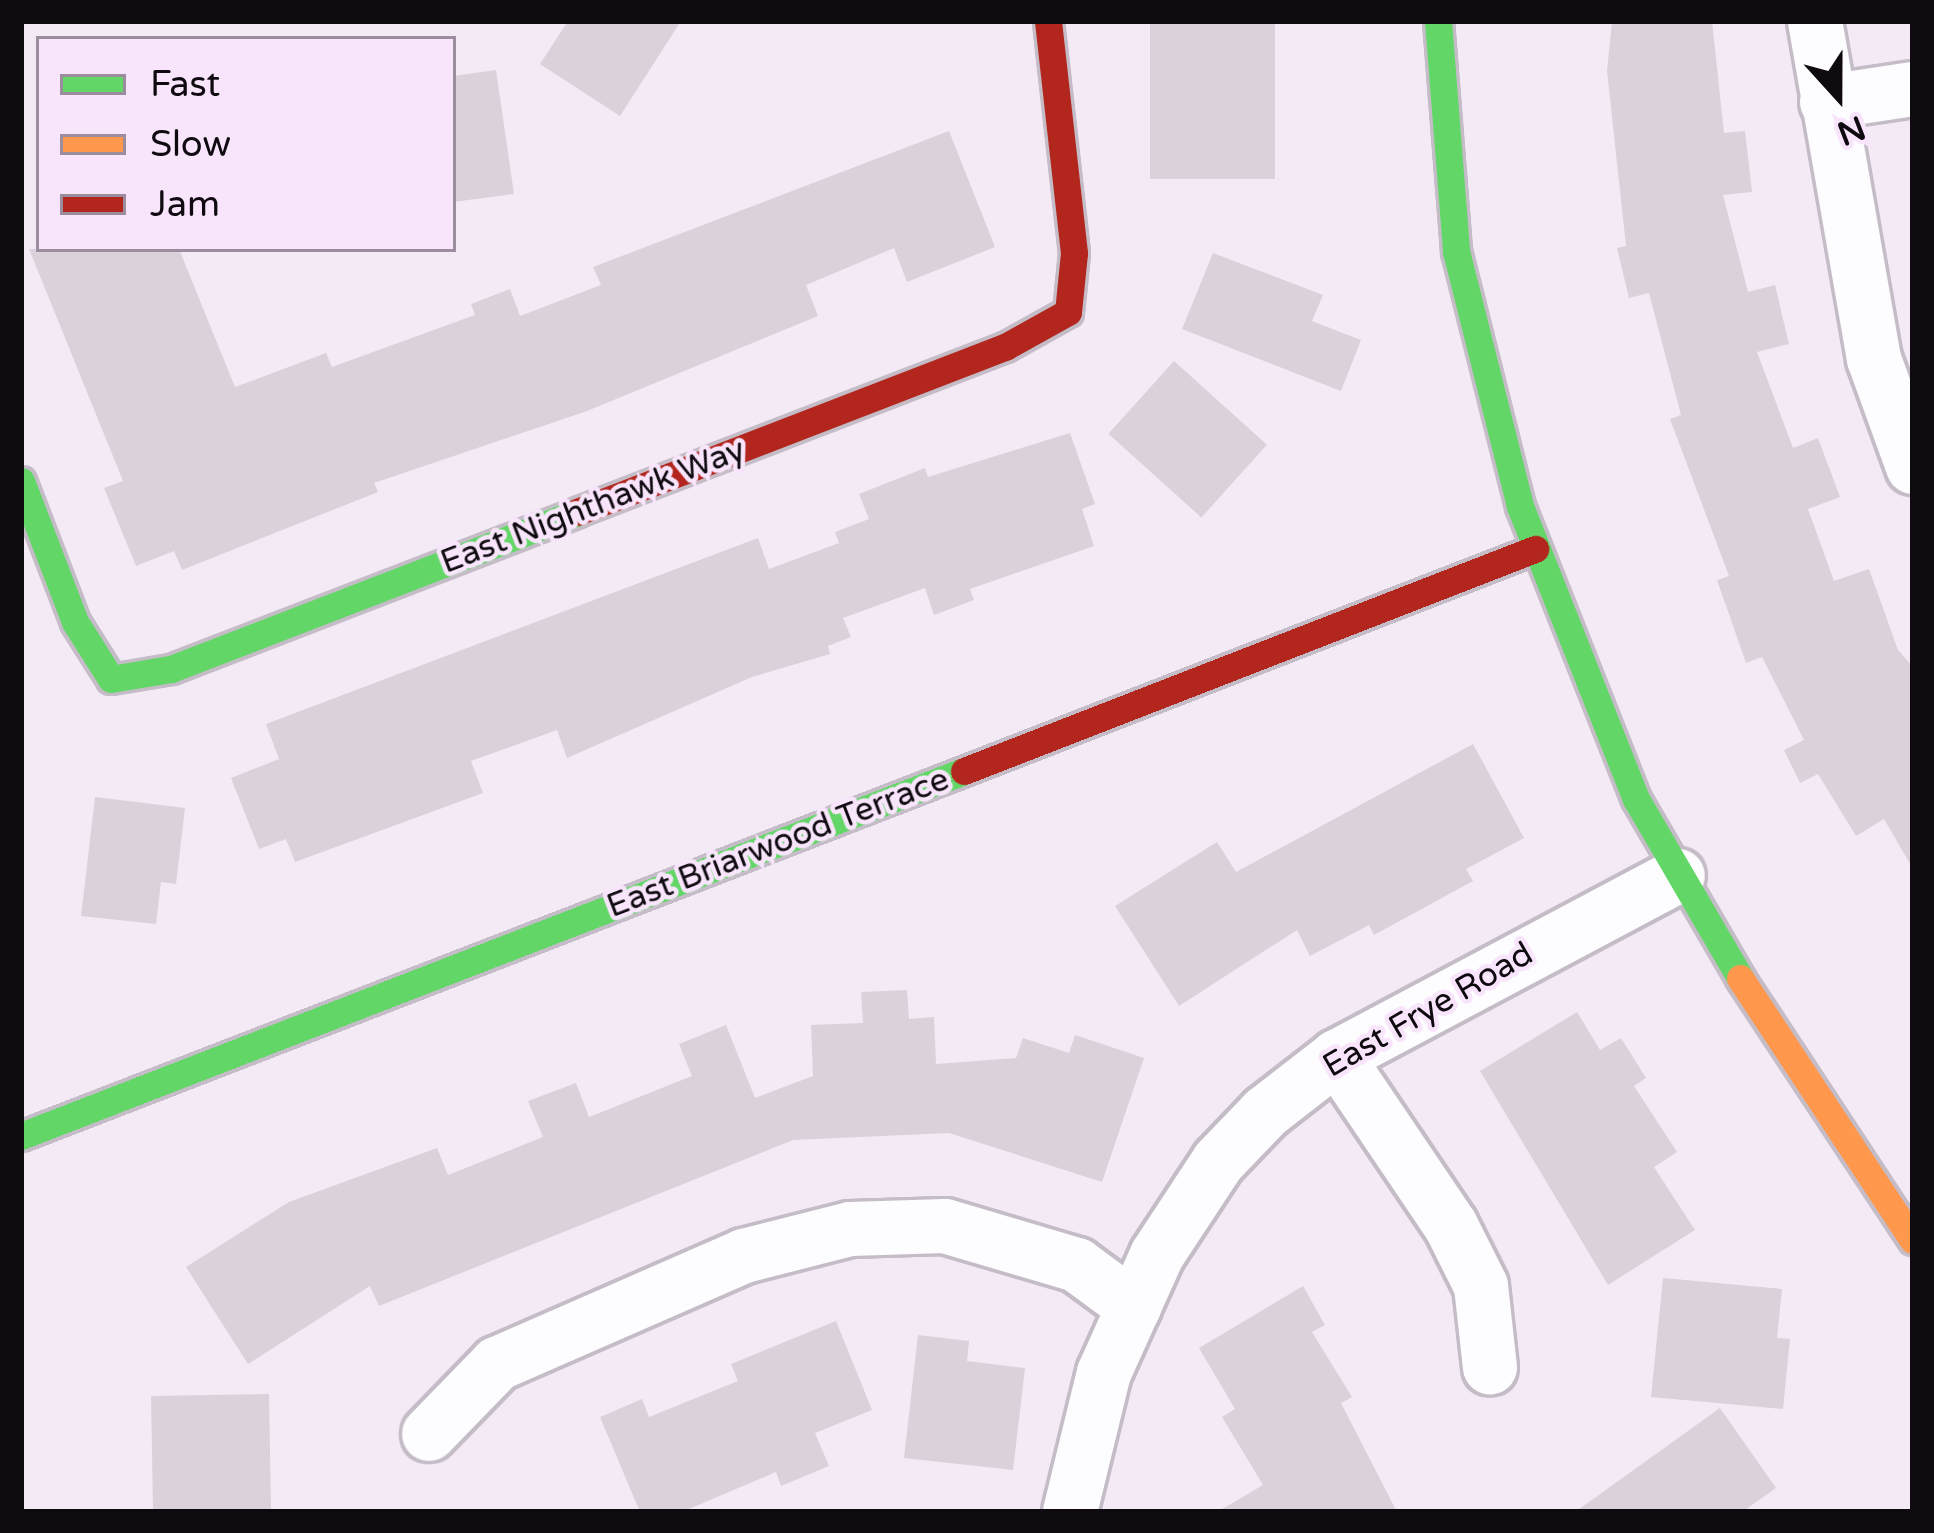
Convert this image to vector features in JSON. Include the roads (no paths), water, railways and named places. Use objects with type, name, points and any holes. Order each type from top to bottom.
[{"type":"street","name":"East Nighthawk Way","points":[[21,481],[75,622],[111,679],[171,670],[1005,346],[1068,312],[1074,253],[1048,21]]},
{"type":"street","points":[[1438,21],[1456,250],[1535,549],[1636,799],[1678,876],[1913,1240]]},
{"type":"street","points":[[1815,21],[1874,359],[1913,467]]},
{"type":"street","points":[[1827,102],[1913,89]]},
{"type":"street","name":"East Briarwood Terrace","points":[[21,1136],[1535,549]]},
{"type":"street","name":"East Frye Road","points":[[1070,1512],[1104,1373],[1157,1255],[1218,1162],[1266,1112],[1337,1057],[1616,902],[1678,876]]},
{"type":"street","points":[[1337,1057],[1451,1226],[1481,1286],[1490,1368]]},
{"type":"street","points":[[429,1434],[497,1364],[744,1256],[850,1228],[945,1226],[1077,1265],[1134,1307]]}]
